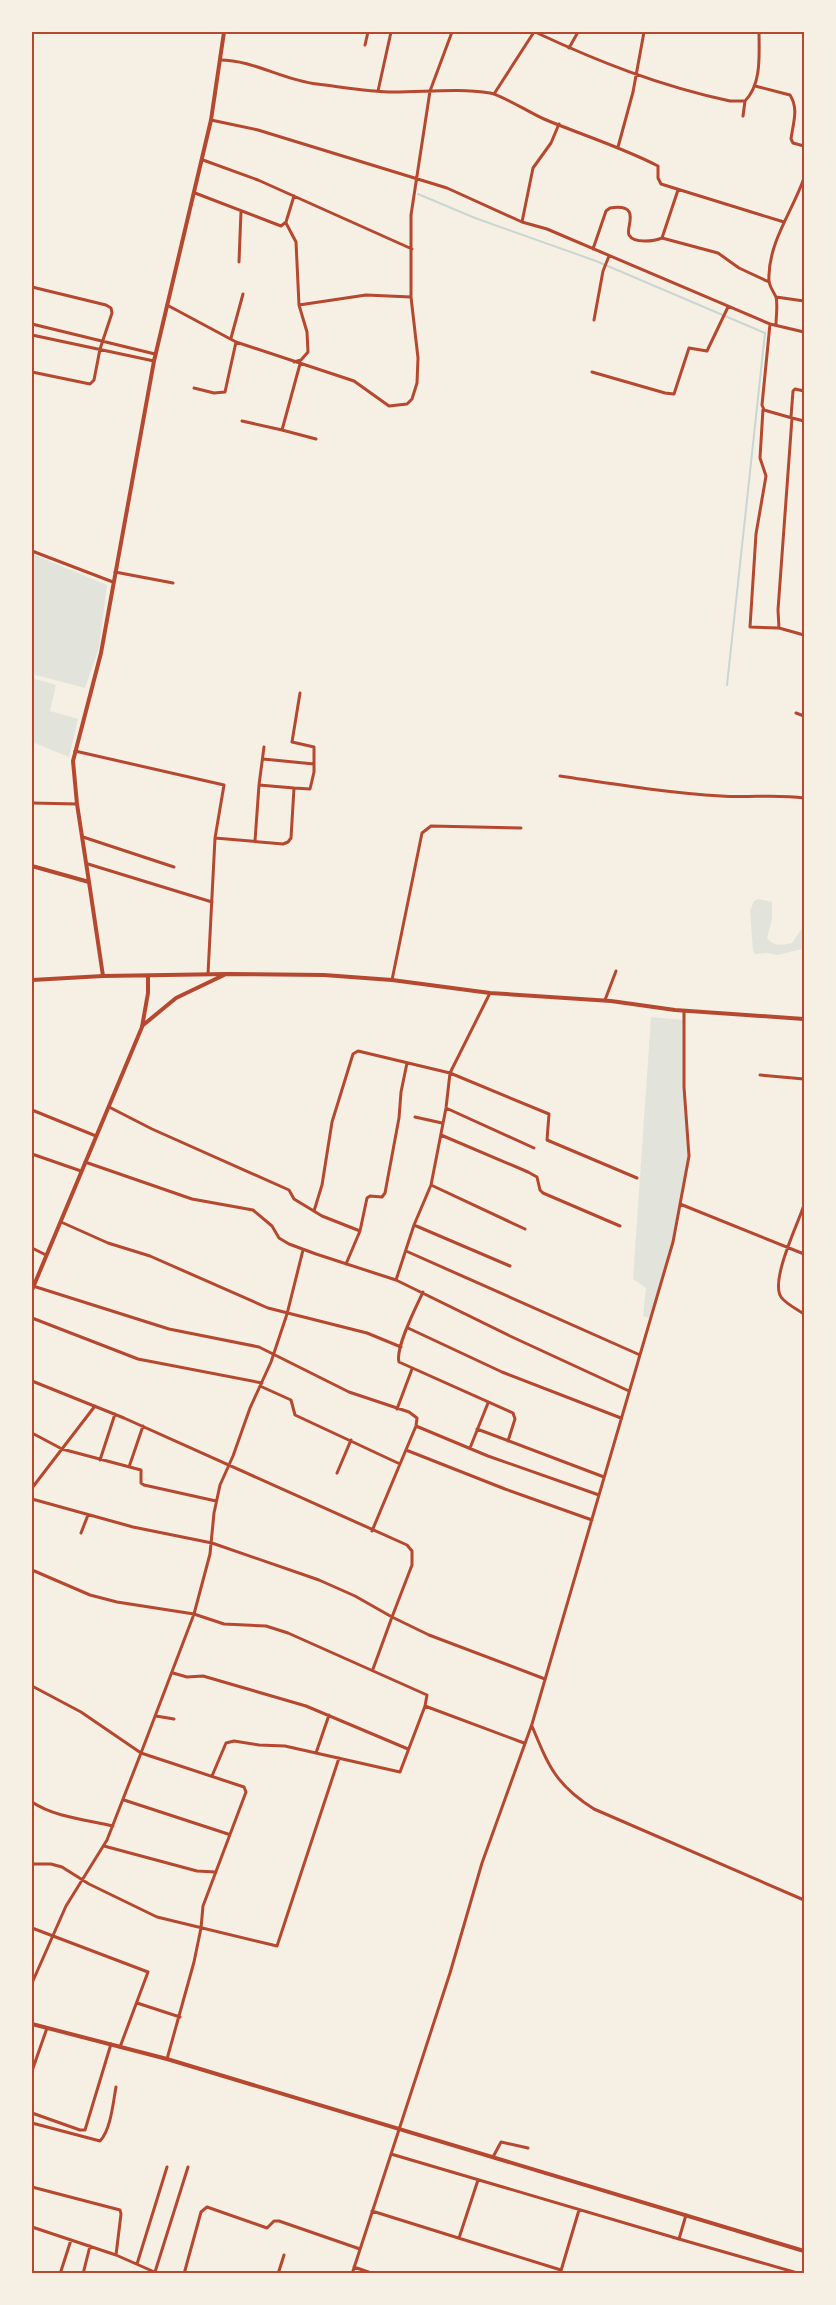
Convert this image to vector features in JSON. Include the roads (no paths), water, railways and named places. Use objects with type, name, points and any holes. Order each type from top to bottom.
[{"type":"street","points":[[103,976],[88,864],[77,804],[73,761],[101,653],[154,361],[211,120],[224,32]]},
{"type":"street","points":[[365,45],[368,32]]},
{"type":"street","points":[[378,91],[391,32]]},
{"type":"street","points":[[167,305],[236,342],[354,381],[389,406],[407,404],[412,399],[417,383],[418,358],[411,297],[411,215],[430,91],[452,32]]},
{"type":"street","points":[[494,94],[534,32],[636,76],[708,96],[730,101],[745,101]]},
{"type":"street","points":[[569,48],[578,32]]},
{"type":"street","points":[[618,147],[636,76],[644,32]]},
{"type":"street","points":[[743,116],[745,101],[752,94],[755,86],[759,32]]},
{"type":"street","points":[[220,60],[245,63],[296,81],[378,91],[494,94],[511,104],[618,147],[658,166],[658,178],[661,184],[784,222]]},
{"type":"street","points":[[755,86],[790,94],[795,103],[791,139],[794,143],[804,146]]},
{"type":"street","points":[[211,120],[258,130],[466,195],[522,222],[547,229],[608,258],[770,324],[804,332]]},
{"type":"street","points":[[522,222],[533,168],[551,142],[559,124]]},
{"type":"street","points":[[202,160],[294,196],[412,249]]},
{"type":"street","points":[[776,325],[776,297],[769,282],[770,260],[804,178]]},
{"type":"street","points":[[662,238],[678,189]]},
{"type":"street","points":[[195,193],[281,226],[286,222],[294,196]]},
{"type":"street","points":[[593,249],[606,211],[610,208],[621,208],[630,214],[632,220],[630,236],[649,241],[662,238],[718,253],[739,268],[769,282]]},
{"type":"street","points":[[239,262],[241,211]]},
{"type":"street","points":[[286,222],[296,242],[299,305],[307,332],[308,352],[301,360],[292,362]]},
{"type":"street","points":[[594,320],[603,268],[608,258]]},
{"type":"street","points":[[32,287],[106,305],[111,308],[112,313],[102,341],[94,380],[90,384],[32,372]]},
{"type":"street","points":[[231,338],[243,294]]},
{"type":"street","points":[[299,305],[366,295],[411,297]]},
{"type":"street","points":[[776,297],[804,301]]},
{"type":"street","points":[[592,372],[674,394],[689,348],[707,351],[729,306]]},
{"type":"street","points":[[32,324],[156,354]]},
{"type":"street","points":[[770,324],[760,458],[766,476],[756,534],[750,627],[779,628],[804,635]]},
{"type":"street","points":[[32,335],[154,361]]},
{"type":"street","points":[[194,388],[214,393],[225,392],[236,342]]},
{"type":"street","points":[[282,430],[300,364]]},
{"type":"street","points":[[779,628],[778,610],[791,418],[794,390],[804,391]]},
{"type":"street","points":[[763,409],[804,422]]},
{"type":"street","points":[[242,420],[316,440]]},
{"type":"street","points":[[32,551],[113,582]]},
{"type":"street","points":[[115,572],[173,583]]},
{"type":"street","points":[[259,785],[310,789],[312,787],[314,749],[312,746],[292,742],[300,693]]},
{"type":"street","points":[[796,713],[804,716]]},
{"type":"street","points":[[255,842],[264,747]]},
{"type":"street","points":[[75,751],[224,785],[215,838],[208,974]]},
{"type":"street","points":[[263,759],[314,764]]},
{"type":"street","points":[[560,776],[673,793],[804,798]]},
{"type":"street","points":[[215,838],[283,844],[288,842],[291,837],[294,788]]},
{"type":"street","points":[[32,803],[77,804]]},
{"type":"street","points":[[392,980],[422,833],[431,826],[521,828]]},
{"type":"street","points":[[83,837],[174,867]]},
{"type":"street","points":[[88,864],[212,902]]},
{"type":"street","points":[[32,866],[89,882]]},
{"type":"street","points":[[604,1001],[616,971]]},
{"type":"street","points":[[32,980],[208,974],[324,975],[392,980],[490,993],[604,1001],[684,1011],[804,1018]]},
{"type":"street","points":[[142,1026],[176,998],[228,974]]},
{"type":"street","points":[[148,976],[148,993],[142,1026],[32,1288],[159,1326],[221,1341],[247,1344],[274,1354],[349,1392],[416,1415],[416,1426],[372,1531]]},
{"type":"street","points":[[396,1280],[430,1185],[446,1108],[450,1073],[490,993]]},
{"type":"street","points":[[352,2274],[450,1973],[482,1863],[532,1724],[673,1242],[688,1156],[684,1087],[684,1011]]},
{"type":"street","points":[[314,1211],[322,1185],[333,1122],[352,1054],[358,1051],[450,1073],[549,1114],[547,1140],[637,1178]]},
{"type":"street","points":[[346,1264],[360,1231],[367,1198],[382,1197],[385,1193],[407,1063]]},
{"type":"street","points":[[760,1075],[804,1078]]},
{"type":"street","points":[[109,1107],[152,1129],[289,1190],[294,1199],[314,1211],[360,1231]]},
{"type":"street","points":[[446,1108],[534,1148]]},
{"type":"street","points":[[32,1110],[96,1136]]},
{"type":"street","points":[[415,1117],[443,1123]]},
{"type":"street","points":[[441,1135],[528,1172],[537,1177],[540,1190],[543,1192],[620,1226]]},
{"type":"street","points":[[32,1154],[81,1171]]},
{"type":"street","points":[[84,1162],[192,1199],[253,1210],[272,1226],[279,1238],[303,1250],[396,1280],[629,1391]]},
{"type":"street","points":[[430,1185],[525,1229]]},
{"type":"street","points":[[680,1204],[804,1254]]},
{"type":"street","points":[[804,1205],[780,1269],[778,1288],[781,1298],[804,1314]]},
{"type":"street","points":[[61,1222],[108,1243],[150,1256],[229,1292],[287,1314],[367,1333],[400,1347]]},
{"type":"street","points":[[414,1225],[510,1266]]},
{"type":"street","points":[[32,1248],[46,1255]]},
{"type":"street","points":[[32,1983],[66,1906],[104,1846],[173,1673],[194,1614],[212,1543],[220,1485],[274,1354],[303,1250]]},
{"type":"street","points":[[406,1251],[640,1355]]},
{"type":"street","points":[[423,1292],[400,1347],[399,1362],[514,1414],[515,1419],[508,1441]]},
{"type":"street","points":[[32,1318],[138,1359],[261,1384],[291,1400],[295,1415],[400,1464]]},
{"type":"street","points":[[408,1328],[502,1372],[621,1418]]},
{"type":"street","points":[[397,1409],[412,1369]]},
{"type":"street","points":[[32,1381],[230,1464],[372,1531],[407,1545],[412,1551],[412,1565],[373,1670]]},
{"type":"street","points":[[470,1448],[488,1403]]},
{"type":"street","points":[[32,1488],[95,1406]]},
{"type":"street","points":[[100,1460],[115,1414]]},
{"type":"street","points":[[129,1468],[143,1426]]},
{"type":"street","points":[[416,1426],[599,1495]]},
{"type":"street","points":[[477,1429],[604,1477]]},
{"type":"street","points":[[32,1433],[62,1449],[142,1471],[141,1483],[144,1485],[216,1501]]},
{"type":"street","points":[[337,1473],[351,1440]]},
{"type":"street","points":[[406,1450],[592,1520]]},
{"type":"street","points":[[32,1499],[88,1515],[212,1543],[319,1580],[429,1635],[545,1679]]},
{"type":"street","points":[[81,1533],[88,1515]]},
{"type":"street","points":[[32,1570],[99,1598],[133,1606],[194,1614],[224,1624],[266,1626],[288,1633],[373,1670],[427,1697],[400,1772],[274,1744],[259,1745],[229,1741],[212,1776]]},
{"type":"street","points":[[173,1673],[187,1677],[203,1676],[329,1715],[408,1749]]},
{"type":"street","points":[[32,1686],[81,1712],[141,1753],[246,1789],[203,1906],[200,1917],[201,1928],[180,2017],[167,2059]]},
{"type":"street","points":[[424,1706],[525,1743]]},
{"type":"street","points":[[316,1753],[329,1715]]},
{"type":"street","points":[[156,1716],[174,1719]]},
{"type":"street","points":[[532,1724],[546,1758],[561,1784],[575,1797],[594,1809],[804,1900]]},
{"type":"street","points":[[34,1864],[56,1865],[150,1914],[278,1946],[339,1758]]},
{"type":"street","points":[[124,1800],[228,1835]]},
{"type":"street","points":[[32,1802],[39,1807],[113,1826]]},
{"type":"street","points":[[104,1846],[197,1871],[215,1872]]},
{"type":"street","points":[[32,1928],[147,1971],[149,1974],[120,2047]]},
{"type":"street","points":[[138,2003],[180,2017]]},
{"type":"street","points":[[32,2024],[167,2059],[804,2251]]},
{"type":"street","points":[[32,2071],[47,2028]]},
{"type":"street","points":[[32,2113],[85,2130],[111,2044]]},
{"type":"street","points":[[32,2123],[100,2141],[103,2139],[108,2123],[116,2087]]},
{"type":"street","points":[[494,2156],[502,2142],[528,2148]]},
{"type":"street","points":[[391,2154],[786,2272],[801,2274]]},
{"type":"street","points":[[137,2264],[167,2167]]},
{"type":"street","points":[[32,2227],[116,2254],[157,2273],[188,2167]]},
{"type":"street","points":[[459,2238],[478,2180]]},
{"type":"street","points":[[32,2187],[120,2210],[122,2214],[116,2254]]},
{"type":"street","points":[[184,2274],[201,2212],[207,2207],[267,2228],[274,2221],[279,2221],[360,2249]]},
{"type":"street","points":[[372,2211],[561,2272],[579,2210]]},
{"type":"street","points":[[679,2239],[686,2215]]},
{"type":"street","points":[[60,2274],[71,2240]]},
{"type":"street","points":[[83,2274],[90,2246]]},
{"type":"street","points":[[278,2274],[284,2255]]},
{"type":"street","points":[[354,2267],[374,2274]]},
{"type":"waterway","points":[[418,194],[475,218],[596,261],[765,333],[727,685]]}]
